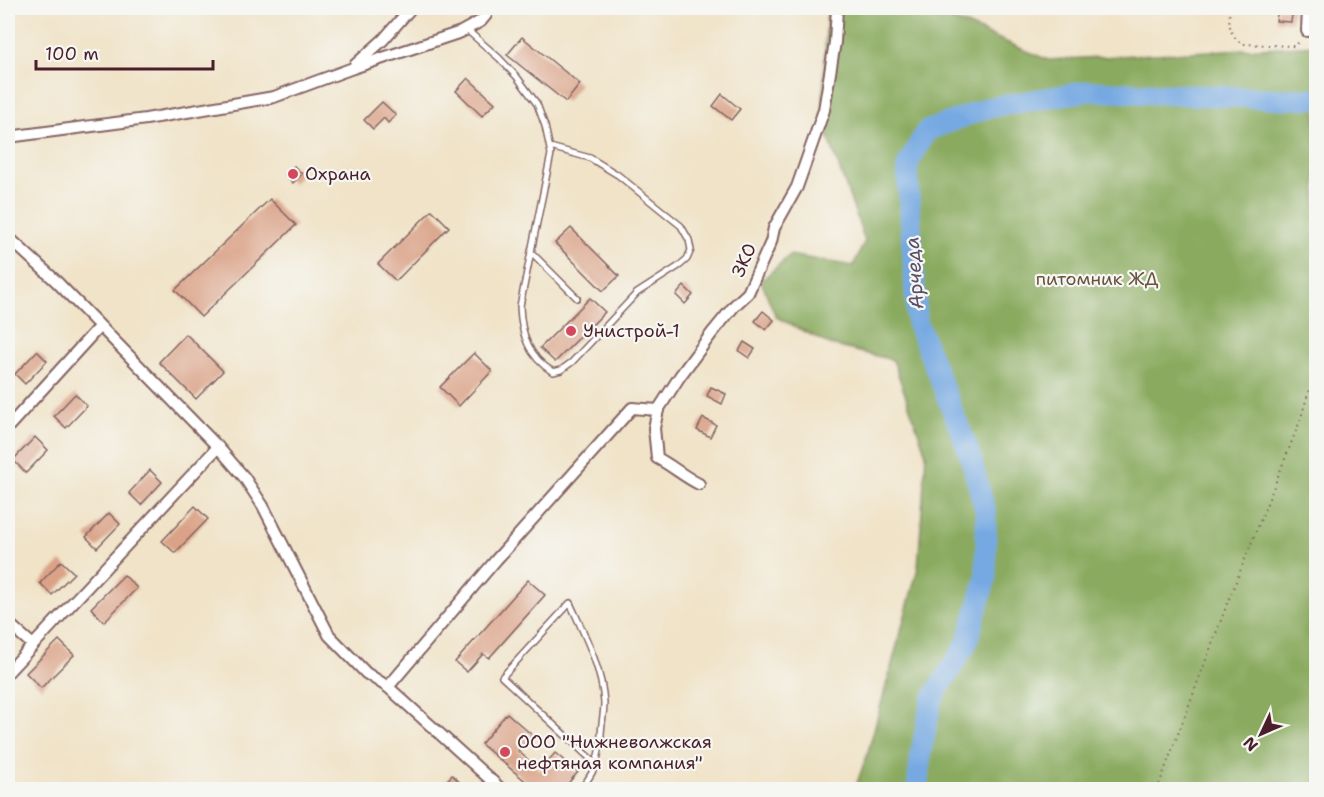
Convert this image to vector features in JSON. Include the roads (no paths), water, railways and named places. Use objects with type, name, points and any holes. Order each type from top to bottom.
[{"type":"street","points":[[353,68],[383,40],[411,8]]},
{"type":"street","points":[[8,137],[146,119],[274,97],[466,29],[481,21],[488,8]]},
{"type":"street","name":"ЗКО","points":[[699,484],[657,458],[654,428],[658,410],[712,333],[748,293],[771,242],[774,228],[797,188],[825,110],[835,42],[837,8]]},
{"type":"street","points":[[1307,31],[1308,8]]},
{"type":"street","points":[[8,237],[56,281],[218,447],[244,477],[263,506],[329,635],[366,673],[388,687],[502,789]]},
{"type":"street","points":[[8,427],[99,327]]},
{"type":"street","points":[[388,687],[496,560],[632,408],[658,410]]},
{"type":"street","points":[[8,672],[218,447]]},
{"type":"street","points":[[8,623],[33,645]]},
{"type":"lane","points":[[466,29],[517,77],[537,104],[545,126],[551,154],[520,306],[521,328],[530,348],[542,366],[553,372],[561,370],[572,362],[637,293],[679,266],[687,259],[691,250],[689,240],[681,226],[618,175],[590,158],[550,147]]},
{"type":"lane","points":[[531,252],[577,298]]},
{"type":"lane","points":[[579,789],[591,778],[596,763],[604,704],[597,670],[586,637],[570,603],[502,677],[596,763]]},
{"type":"waterway","name":"Арчеда","points":[[917,790],[921,752],[932,699],[967,643],[986,578],[986,513],[969,452],[917,322],[907,166],[926,131],[987,108],[1088,91],[1287,99],[1316,98]]},
{"type":"place","name":"Охрана","points":[[293,174]]},
{"type":"place","name":"Унистрой-1","points":[[571,331]]},
{"type":"place","name":"ООО \"Нижневолжская нефтяная компания\"","points":[[505,752]]},
{"type":"park label","name":"питомник ЖД","points":[[1097,279]]}]
